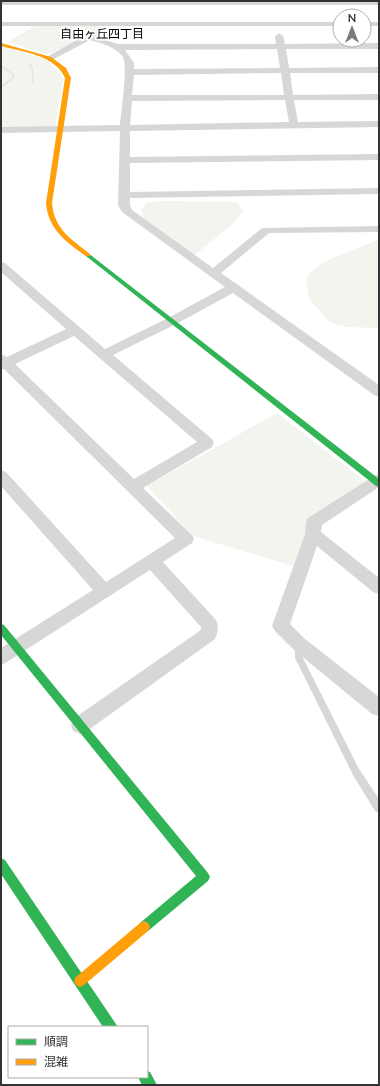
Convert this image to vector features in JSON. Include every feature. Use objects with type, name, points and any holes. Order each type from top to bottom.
[{"type":"street","points":[[1,24],[113,24],[363,2],[379,3]]},
{"type":"street","points":[[1,3],[274,11],[332,22]]},
{"type":"street","points":[[49,58],[113,24],[132,8]]},
{"type":"street","points":[[274,11],[294,126]]},
{"type":"street","points":[[88,37],[118,47],[379,46]]},
{"type":"street","points":[[1,44],[49,58],[64,69],[68,78],[59,130],[48,214],[52,224],[61,234],[378,482],[314,522],[313,534],[281,626],[299,644],[379,708]]},
{"type":"street","points":[[118,47],[128,58],[130,72],[125,129],[124,195],[124,205],[128,212],[379,392]]},
{"type":"street","points":[[130,72],[379,70]]},
{"type":"street","points":[[127,98],[379,97]]},
{"type":"street","points":[[1,130],[379,124]]},
{"type":"street","points":[[125,160],[379,157]]},
{"type":"street","points":[[124,195],[379,191]]},
{"type":"street","points":[[214,273],[266,230],[379,229]]},
{"type":"street","points":[[1,266],[206,443],[134,486]]},
{"type":"street","points":[[103,355],[172,321],[233,288]]},
{"type":"street","points":[[1,657],[186,539],[134,486],[2,362],[75,330]]},
{"type":"street","points":[[1,476],[104,591]]},
{"type":"street","points":[[313,534],[379,587]]},
{"type":"street","points":[[80,725],[209,634],[210,625],[152,561]]},
{"type":"street","points":[[1,628],[204,877],[80,981]]},
{"type":"street","points":[[1,864],[110,1026]]},
{"type":"lane","points":[[299,644],[299,658],[356,772],[379,808]]},
{"type":"path","points":[[1,66],[14,75],[13,78],[1,87]]},
{"type":"shaded area","points":[[34,26],[102,27],[52,53],[47,54],[8,42]]},
{"type":"shaded area","points":[[1,46],[48,60],[63,78],[55,127],[1,128]]},
{"type":"shaded area","points":[[147,202],[237,202],[243,211],[232,225],[194,255],[145,220],[141,210]]},
{"type":"shaded area","points":[[379,239],[379,328],[347,327],[337,325],[327,320],[309,298],[306,278],[312,271],[329,260]]},
{"type":"shaded area","points":[[277,413],[366,482],[310,520],[293,566],[193,536],[147,486]]},
{"type":"traffic: fast","points":[[88,255],[379,484]]},
{"type":"traffic: fast","points":[[1,628],[204,877],[144,927]]},
{"type":"traffic: fast","points":[[1,864],[110,1026]]},
{"type":"traffic: fast","points":[[146,1078],[150,1085]]},
{"type":"traffic: slow","points":[[1,44],[49,58],[64,69],[68,78],[49,203],[50,212],[52,220],[61,234],[88,255]]},
{"type":"traffic: slow","points":[[80,981],[144,927]]},
{"type":"district","name":"自由ヶ丘四丁目","points":[[102,33]]}]
